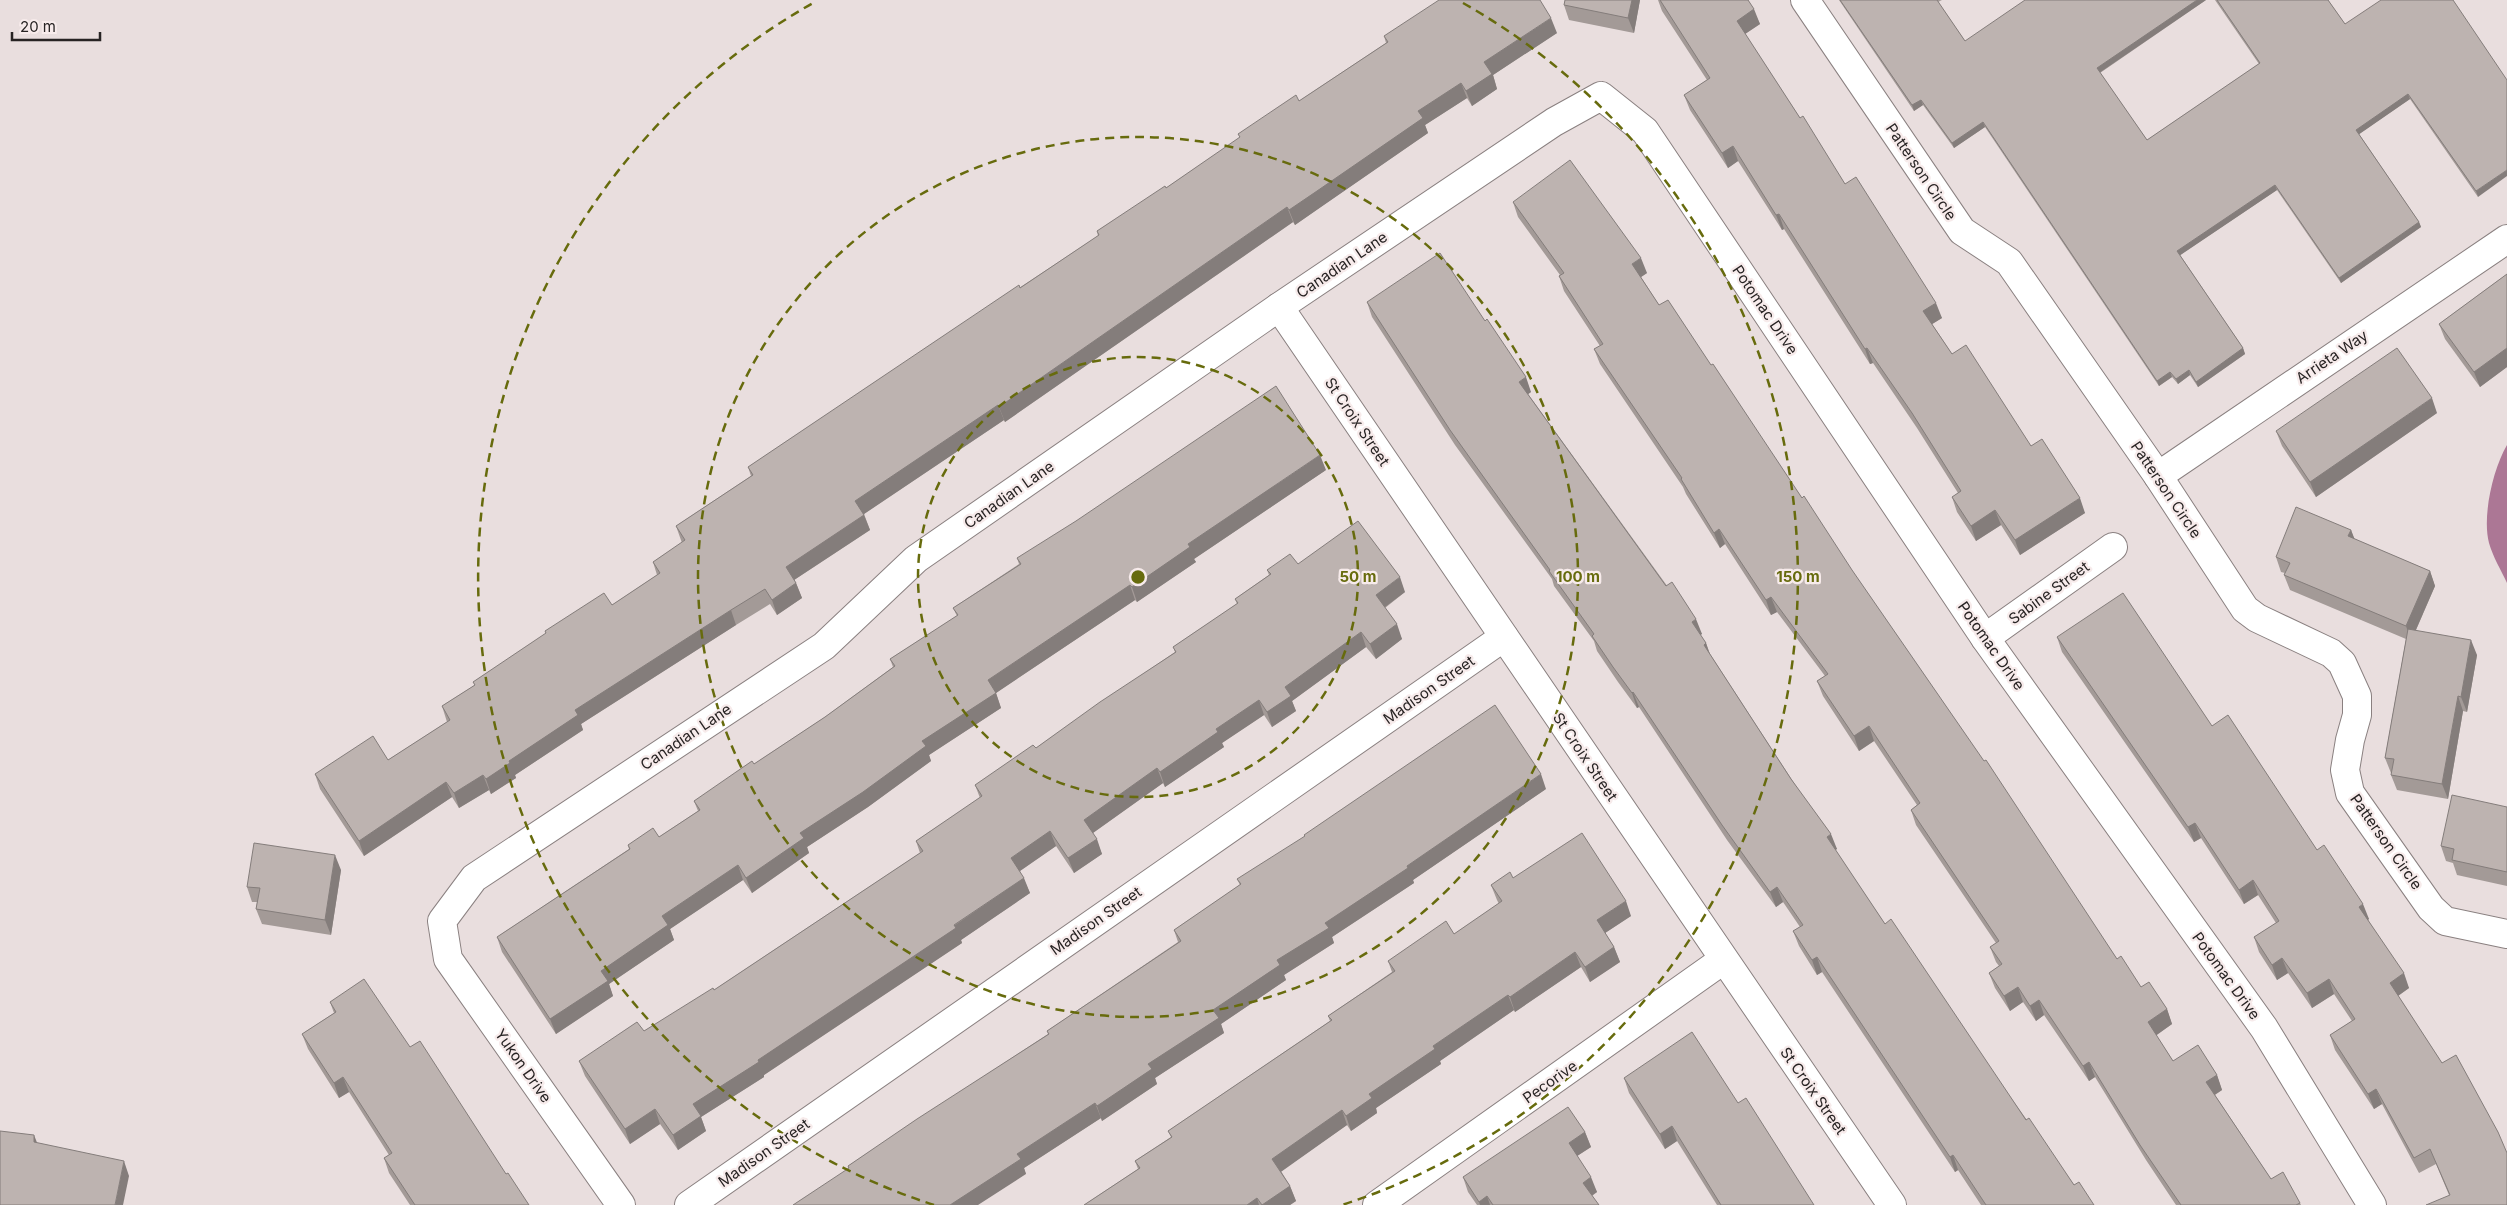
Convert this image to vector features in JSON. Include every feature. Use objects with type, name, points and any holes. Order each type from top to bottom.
[{"type":"street","name":"Patterson Circle","points":[[1805,0],[1962,231],[2009,262],[2158,476],[2245,609],[2257,618],[2331,653],[2342,663],[2357,696],[2357,715],[2350,740],[2345,770],[2350,793],[2430,908],[2445,921],[2507,934]]},
{"type":"street","name":"Canadian Lane","points":[[442,921],[474,878],[824,646],[916,559],[1279,307],[1554,122],[1601,96]]},
{"type":"street","name":"Potomac Drive","points":[[1601,96],[1645,131],[1985,638],[2264,1028],[2372,1205]]},
{"type":"street","name":"Arrieta Way","points":[[2158,476],[2507,239]]},
{"type":"street","name":"St Croix Street","points":[[1279,307],[1892,1205]]},
{"type":"street","name":"Sabine Street","points":[[1985,638],[2113,547]]},
{"type":"street","name":"Madison Street","points":[[688,1205],[1504,638]]},
{"type":"street","name":"Yukon Drive","points":[[442,921],[448,959],[621,1205]]},
{"type":"street","name":"Pecorive","points":[[1388,1202],[1723,960]]},
{"type":"shaded area","points":[[2507,445],[2507,583],[2489,543],[2487,520],[2493,479]]},
{"type":"building","points":[[1439,0],[1540,0],[1551,18],[1484,62],[1492,74],[1466,91],[1461,83],[1418,111],[1423,118],[1289,210],[1287,207],[999,407],[998,405],[855,501],[864,515],[786,567],[796,583],[772,600],[765,589],[575,710],[578,715],[509,761],[510,763],[486,779],[483,775],[454,793],[446,782],[359,841],[315,774],[373,736],[388,760],[450,720],[442,706],[475,685],[473,682],[546,633],[545,631],[604,593],[612,605],[660,573],[653,562],[685,540],[676,526],[753,475],[748,467],[1019,285],[1020,288],[1099,235],[1097,231],[1165,186],[1166,188],[1240,137],[1238,134],[1296,95],[1299,101],[1388,42],[1384,36]]},
{"type":"building","points":[[1565,0],[1632,0],[1628,18],[1564,5]]},
{"type":"building","points":[[1660,0],[1748,0],[1754,9],[1737,21],[1800,118],[1803,116],[1845,184],[1856,177],[1936,303],[1923,311],[1952,354],[1966,345],[2031,446],[2042,439],[2080,498],[2015,540],[1995,510],[1971,526],[1952,497],[1961,491],[1912,413],[1867,348],[1865,349],[1779,214],[1776,215],[1733,146],[1722,153],[1684,95],[1710,78]]},
{"type":"building","points":[[1840,0],[1937,0],[1965,41],[2025,0],[2197,0],[2097,68],[2147,140],[2260,63],[2217,0],[2328,0],[2345,24],[2381,0],[2453,0],[2507,80],[2507,170],[2476,191],[2408,94],[2356,130],[2419,222],[2339,278],[2275,185],[2177,251],[2243,348],[2196,382],[2189,370],[2176,379],[2170,372],[2157,381],[1983,122],[1952,143],[1921,100],[1912,105]]},
{"type":"building","points":[[1570,160],[1641,258],[1632,264],[1659,305],[1668,300],[1711,365],[1713,364],[1802,498],[1804,496],[1852,570],[1984,761],[1986,760],[2117,959],[2121,956],[2141,987],[2149,982],[2167,1009],[2148,1022],[2173,1061],[2198,1045],[2217,1075],[2206,1082],[2271,1179],[2283,1172],[2300,1203],[2296,1205],[2181,1205],[2140,1145],[2089,1062],[2083,1066],[2039,1000],[2030,1006],[2018,987],[2004,996],[1989,973],[2002,964],[1990,947],[1999,941],[1911,810],[1920,803],[1869,726],[1854,736],[1817,681],[1828,674],[1771,597],[1766,600],[1719,529],[1714,533],[1682,478],[1594,349],[1603,344],[1559,276],[1564,273],[1513,202]]},
{"type":"building","points":[[1440,253],[1485,321],[1487,319],[1526,377],[1519,382],[1666,586],[1672,582],[1696,619],[1692,622],[1706,643],[1704,645],[1791,779],[1831,834],[1827,837],[1885,924],[1891,919],[2026,1120],[2029,1118],[2074,1185],[2079,1182],[2094,1205],[1986,1205],[1953,1155],[1950,1157],[1817,957],[1812,960],[1793,931],[1803,925],[1777,887],[1770,892],[1722,825],[1633,692],[1592,636],[1594,634],[1550,570],[1450,430],[1367,302]]},
{"type":"building","points":[[2507,274],[2507,348],[2474,372],[2439,324]]},
{"type":"building","points":[[2397,348],[2432,398],[2310,482],[2276,431]]},
{"type":"building","points":[[1276,386],[1320,455],[1188,544],[1190,547],[1132,587],[1130,585],[988,680],[996,693],[922,741],[926,746],[863,792],[800,833],[804,838],[746,878],[738,865],[662,916],[668,925],[601,971],[608,981],[550,1019],[497,937],[630,849],[628,845],[653,828],[659,837],[700,810],[694,801],[752,761],[754,764],[825,717],[895,666],[890,659],[958,615],[953,608],[1021,564],[1017,558],[1076,521]]},
{"type":"building","points":[[2296,507],[2351,530],[2348,536],[2430,571],[2406,626],[2284,575],[2290,563],[2276,557]]},
{"type":"building","points":[[1358,521],[1400,577],[1376,595],[1397,624],[1370,644],[1361,632],[1285,687],[1291,696],[1267,712],[1259,700],[1216,729],[1218,732],[1160,772],[1157,768],[1084,820],[1097,839],[1068,858],[1050,831],[1011,858],[1024,878],[954,925],[956,928],[758,1060],[759,1062],[693,1104],[701,1116],[673,1135],[655,1109],[625,1129],[579,1061],[637,1022],[644,1031],[713,988],[714,990],[923,851],[916,841],[982,796],[975,785],[1033,745],[1036,748],[1100,702],[1176,652],[1173,647],[1238,603],[1235,599],[1271,574],[1267,570],[1290,554],[1298,564]]},
{"type":"building","points":[[2123,593],[2212,726],[2228,715],[2317,850],[2324,845],[2363,904],[2359,907],[2404,973],[2390,983],[2442,1063],[2456,1055],[2498,1132],[2507,1153],[2507,1205],[2426,1205],[2450,1195],[2430,1149],[2414,1158],[2376,1089],[2368,1094],[2330,1035],[2355,1019],[2329,979],[2307,993],[2282,958],[2272,965],[2254,937],[2279,921],[2253,880],[2239,890],[2195,823],[2188,827],[2057,637]]},
{"type":"building","points":[[2408,629],[2471,640],[2461,697],[2458,696],[2442,784],[2391,775],[2394,759],[2385,758]]},
{"type":"building","points":[[1495,705],[1541,774],[1407,866],[1408,868],[1325,923],[1329,928],[1277,960],[1280,965],[1213,1010],[1219,1018],[1148,1064],[1152,1069],[1097,1106],[1095,1103],[1017,1154],[1021,1159],[950,1205],[793,1205],[849,1168],[848,1166],[917,1119],[1049,1034],[1047,1031],[1181,941],[1174,930],[1241,884],[1237,879],[1305,836]]},
{"type":"building","points":[[2452,795],[2507,807],[2507,872],[2452,860],[2454,849],[2441,846]]},
{"type":"building","points":[[1582,833],[1626,901],[1597,920],[1614,947],[1585,967],[1575,952],[1510,997],[1508,995],[1433,1046],[1435,1049],[1369,1094],[1372,1098],[1346,1116],[1342,1110],[1272,1159],[1290,1186],[1262,1205],[1257,1198],[1247,1205],[1084,1205],[1140,1168],[1135,1161],[1172,1137],[1168,1131],[1332,1020],[1328,1016],[1395,971],[1388,961],[1446,921],[1454,934],[1502,901],[1491,885],[1510,872],[1513,878]]},
{"type":"building","points":[[254,843],[335,855],[325,920],[256,909],[260,888],[247,887]]},
{"type":"building","points":[[364,979],[410,1047],[420,1041],[506,1174],[508,1173],[529,1205],[415,1205],[384,1158],[392,1153],[343,1077],[334,1083],[302,1034],[336,1012],[330,1002]]},
{"type":"building","points":[[1692,1032],[1738,1103],[1746,1098],[1814,1205],[1721,1205],[1672,1126],[1660,1134],[1624,1078]]},
{"type":"building","points":[[1568,1107],[1585,1132],[1569,1143],[1591,1177],[1583,1183],[1599,1205],[1493,1205],[1487,1196],[1479,1202],[1463,1177]]},
{"type":"building","points":[[0,1131],[34,1135],[34,1142],[124,1161],[115,1205],[0,1205]]}]
